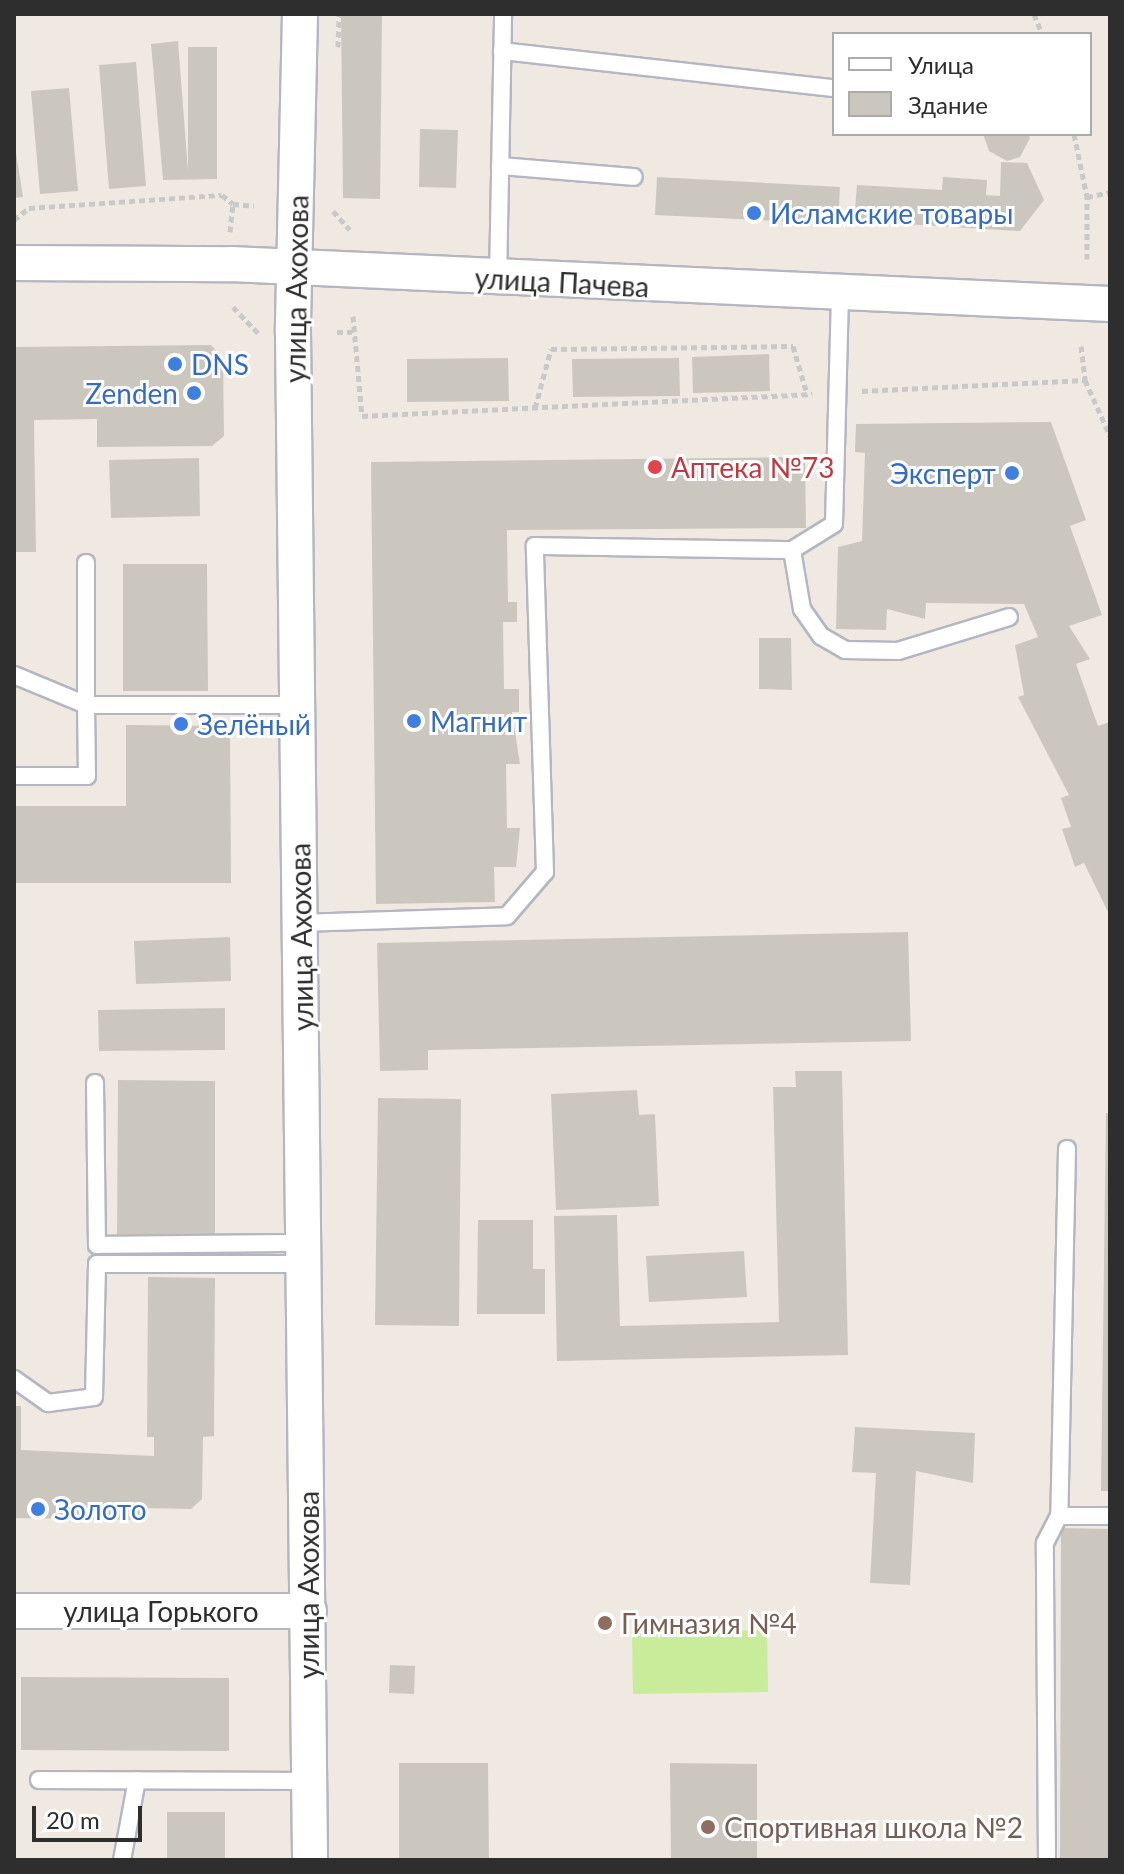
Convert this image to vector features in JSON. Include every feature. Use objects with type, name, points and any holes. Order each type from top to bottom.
[{"type":"street","name":"улица Ахохова","points":[[300,14],[295,269],[310,1860]]},
{"type":"street","name":"улица Пачева","points":[[14,263],[295,269],[1110,304]]},
{"type":"street","name":"улица Горького","points":[[14,1611],[309,1611]]},
{"type":"lane","points":[[498,280],[503,14]]},
{"type":"lane","points":[[502,51],[832,88]]},
{"type":"lane","points":[[500,166],[634,177]]},
{"type":"lane","points":[[300,923],[507,916],[545,872],[535,546],[792,550],[834,524],[840,294]]},
{"type":"lane","points":[[792,550],[802,609],[821,636],[845,650],[898,651],[1009,617]]},
{"type":"lane","points":[[14,776],[87,776],[86,563]]},
{"type":"lane","points":[[14,675],[86,705],[298,705]]},
{"type":"lane","points":[[95,1083],[97,1245],[305,1254]]},
{"type":"lane","points":[[1047,1860],[1045,1543],[1059,1516],[1067,1149]]},
{"type":"lane","points":[[14,1379],[48,1403],[94,1397],[97,1264],[305,1254]]},
{"type":"lane","points":[[1059,1516],[1110,1516]]},
{"type":"lane","points":[[39,1780],[310,1781]]},
{"type":"lane","points":[[122,1860],[137,1780]]},
{"type":"path","points":[[1074,136],[1087,197],[1087,259]]},
{"type":"path","points":[[1087,197],[1110,192]]},
{"type":"path","points":[[14,220],[29,208],[222,195],[233,204],[254,206]]},
{"type":"path","points":[[332,202],[333,215],[350,230]]},
{"type":"path","points":[[230,237],[233,204]]},
{"type":"path","points":[[233,307],[249,333],[260,335]]},
{"type":"path","points":[[353,316],[352,332],[362,416],[1085,380]]},
{"type":"path","points":[[337,332],[352,332]]},
{"type":"path","points":[[535,408],[551,349],[793,346],[807,394]]},
{"type":"path","points":[[1081,346],[1085,380],[1110,436]]},
{"type":"green space","points":[[767,1630],[768,1692],[633,1694],[632,1632]]},
{"type":"building","points":[[341,14],[382,14],[380,199],[343,198]]},
{"type":"building","points":[[178,41],[188,171],[188,47],[217,47],[217,179],[163,180],[151,44]]},
{"type":"building","points":[[136,62],[146,186],[109,189],[99,65]]},
{"type":"building","points":[[69,88],[78,191],[40,194],[31,91]]},
{"type":"building","points":[[420,129],[458,130],[456,188],[419,187]]},
{"type":"building","points":[[984,136],[1030,138],[1020,157],[1007,161],[989,151]]},
{"type":"building","points":[[14,140],[23,197],[14,198]]},
{"type":"building","points":[[1001,162],[1027,163],[1044,200],[1020,231],[854,221],[857,185],[942,190],[943,177],[987,180],[986,195],[1000,196]]},
{"type":"building","points":[[657,177],[840,187],[838,224],[655,215]]},
{"type":"building","points":[[211,345],[223,358],[224,436],[212,446],[97,447],[97,419],[34,420],[36,552],[14,552],[14,347]]},
{"type":"building","points":[[769,354],[770,391],[693,393],[692,357]]},
{"type":"building","points":[[508,358],[509,401],[407,402],[407,359]]},
{"type":"building","points":[[679,358],[680,396],[573,397],[572,359]]},
{"type":"building","points":[[1051,422],[1086,520],[1070,526],[1102,615],[1069,626],[1090,659],[1076,664],[1098,726],[1110,722],[1110,916],[1084,863],[1075,867],[1062,829],[1071,827],[1061,798],[1069,795],[1018,697],[1024,695],[1015,645],[1038,637],[1024,604],[926,603],[925,619],[887,609],[886,630],[836,629],[838,547],[862,541],[865,453],[855,452],[856,424]]},
{"type":"building","points":[[805,457],[806,528],[507,530],[508,602],[517,602],[517,622],[503,622],[504,689],[519,689],[519,712],[512,712],[520,764],[506,764],[507,828],[520,828],[516,867],[494,867],[495,902],[376,904],[371,462]]},
{"type":"building","points":[[199,458],[200,516],[111,518],[109,460]]},
{"type":"building","points":[[123,564],[207,564],[208,691],[123,691]]},
{"type":"building","points":[[759,638],[791,638],[792,690],[759,689]]},
{"type":"building","points":[[126,725],[230,726],[231,883],[14,883],[14,806],[126,806]]},
{"type":"building","points":[[908,932],[911,1041],[428,1050],[428,1070],[380,1071],[377,943]]},
{"type":"building","points":[[230,937],[231,981],[136,984],[134,941]]},
{"type":"building","points":[[225,1008],[225,1050],[99,1051],[98,1010]]},
{"type":"building","points":[[795,1071],[842,1071],[848,1355],[557,1361],[554,1216],[617,1215],[620,1326],[779,1322],[773,1087],[796,1087]]},
{"type":"building","points":[[118,1080],[215,1081],[215,1235],[117,1234]]},
{"type":"building","points":[[637,1090],[639,1115],[655,1114],[659,1206],[556,1210],[551,1094]]},
{"type":"building","points":[[378,1098],[461,1099],[459,1326],[375,1325]]},
{"type":"building","points":[[1106,1113],[1110,1113],[1110,1491],[1101,1491]]},
{"type":"building","points":[[478,1220],[533,1220],[533,1269],[545,1269],[545,1314],[477,1314]]},
{"type":"building","points":[[744,1251],[747,1297],[649,1302],[646,1256]]},
{"type":"building","points":[[148,1277],[215,1278],[214,1436],[203,1437],[202,1499],[191,1509],[141,1508],[141,1520],[14,1518],[14,1406],[21,1406],[21,1450],[154,1456],[154,1437],[147,1437]]},
{"type":"building","points":[[855,1427],[975,1433],[973,1483],[916,1471],[910,1585],[870,1583],[876,1473],[852,1472]]},
{"type":"building","points":[[1061,1528],[1110,1529],[1110,1860],[1060,1860]]},
{"type":"building","points":[[390,1665],[415,1666],[414,1694],[389,1693]]},
{"type":"building","points":[[21,1677],[229,1678],[229,1751],[21,1750]]},
{"type":"building","points":[[399,1763],[488,1763],[489,1860],[399,1860]]},
{"type":"building","points":[[670,1763],[757,1764],[757,1860],[671,1860]]},
{"type":"building","points":[[167,1812],[225,1812],[225,1860],[167,1860]]},
{"type":"place","name":"Исламские товары","points":[[754,213]]},
{"type":"place","name":"DNS","points":[[175,364]]},
{"type":"place","name":"Zenden","points":[[194,393]]},
{"type":"place","name":"Аптека №73","points":[[655,467]]},
{"type":"place","name":"Эксперт","points":[[1012,473]]},
{"type":"place","name":"Магнит","points":[[414,721]]},
{"type":"place","name":"Зелёный","points":[[181,724]]},
{"type":"place","name":"Золото","points":[[38,1509]]},
{"type":"place","name":"Гимназия №4","points":[[605,1623]]},
{"type":"place","name":"Спортивная школа №2","points":[[708,1827]]}]
